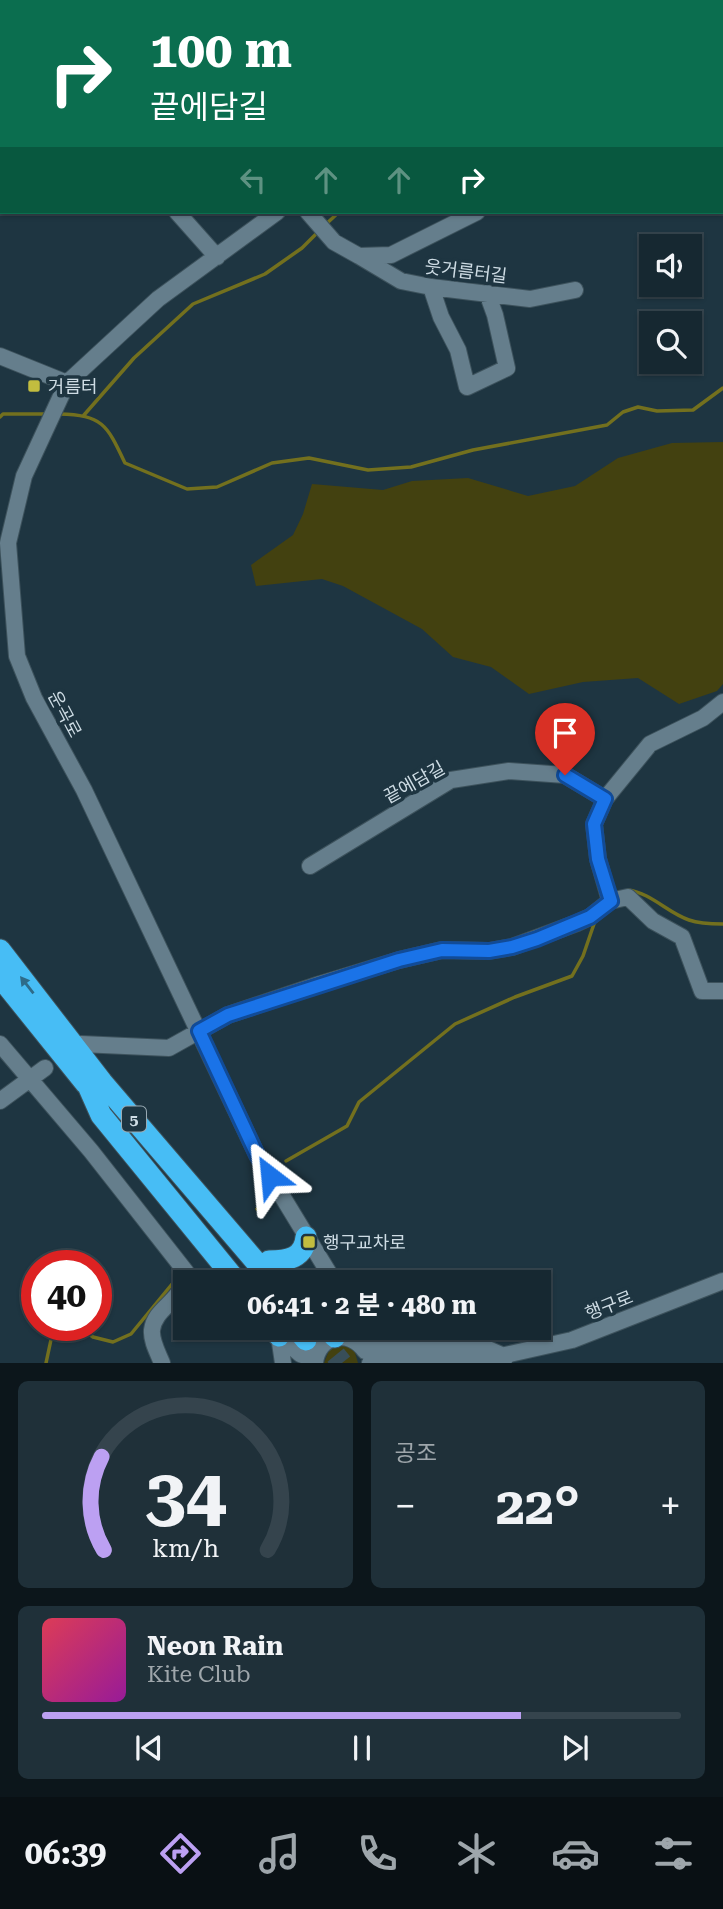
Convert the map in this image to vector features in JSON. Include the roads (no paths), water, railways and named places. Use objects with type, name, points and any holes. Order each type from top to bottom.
[{"type":"highway","name":"5","points":[[0,950],[96,1085],[246,1270]]},
{"type":"highway","name":"5","points":[[0,977],[263,1270]]},
{"type":"highway","points":[[96,1085],[125,1096],[277,1270]]},
{"type":"highway","points":[[96,1085],[101,1115],[226,1270]]},
{"type":"highway","points":[[269,1261],[284,1261],[301,1253],[306,1237]]},
{"type":"street","points":[[179,214],[217,257]]},
{"type":"street","name":"운곡로","points":[[274,214],[158,299],[65,387],[24,477],[8,543],[18,656],[34,698],[84,790],[257,1155],[327,1270]]},
{"type":"street","name":"웃거름터길","points":[[310,214],[334,242],[401,281],[530,299],[575,290]]},
{"type":"street","name":"웃거름터길","points":[[359,256],[391,255],[473,214]]},
{"type":"street","points":[[431,287],[441,317],[458,350],[467,387],[507,368],[488,293]]},
{"type":"street","points":[[0,356],[65,387]]},
{"type":"street","points":[[615,900],[598,859],[594,824],[605,799],[650,744],[703,718],[723,702]]},
{"type":"street","name":"끝에담길","points":[[310,866],[451,780],[509,771],[565,775],[605,799]]},
{"type":"street","points":[[81,1044],[169,1048],[228,1015],[399,960],[442,950],[489,951],[512,947],[590,917],[615,900],[628,897],[653,921],[682,937],[702,991],[723,991]]},
{"type":"street","points":[[0,1044],[91,1151],[186,1272],[185,1285],[160,1314],[152,1329],[162,1363]]},
{"type":"street","points":[[0,1101],[45,1068]]},
{"type":"street","name":"행구로","points":[[369,1363],[381,1359],[397,1362],[490,1362],[507,1359],[572,1340],[723,1281]]},
{"type":"street","points":[[283,1363],[316,1340]]},
{"type":"street","points":[[317,1340],[300,1354],[315,1362],[322,1340]]},
{"type":"street","points":[[339,1340],[365,1350],[369,1363]]},
{"type":"street","points":[[346,1340],[372,1347],[488,1349],[507,1359]]},
{"type":"street","points":[[416,1340],[434,1348]]},
{"type":"waterway","points":[[324,226],[337,214]]},
{"type":"waterway","points":[[84,415],[134,358],[193,304],[265,274],[302,248],[319,231]]},
{"type":"waterway","points":[[59,414],[94,420],[108,431],[125,463],[187,489],[217,487],[272,463],[309,458],[368,470],[411,467],[473,450],[607,425],[623,412],[638,407],[657,411],[693,410],[723,388]]},
{"type":"waterway","points":[[0,417],[3,414],[48,414]]},
{"type":"waterway","points":[[628,890],[644,895],[689,920],[723,924]]},
{"type":"waterway","points":[[286,1161],[347,1126],[359,1102],[455,1024],[515,997],[572,976],[583,956],[595,921]]},
{"type":"waterway","points":[[257,1209],[271,1200]]},
{"type":"waterway","points":[[109,1341],[113,1342],[131,1334],[173,1283]]},
{"type":"waterway","points":[[46,1363],[51,1341]]},
{"type":"tunnel","points":[[323,1340],[342,1363]]},
{"type":"place","name":"거름터","points":[[34,386]]},
{"type":"place","name":"행구교차로","points":[[309,1242]]}]
